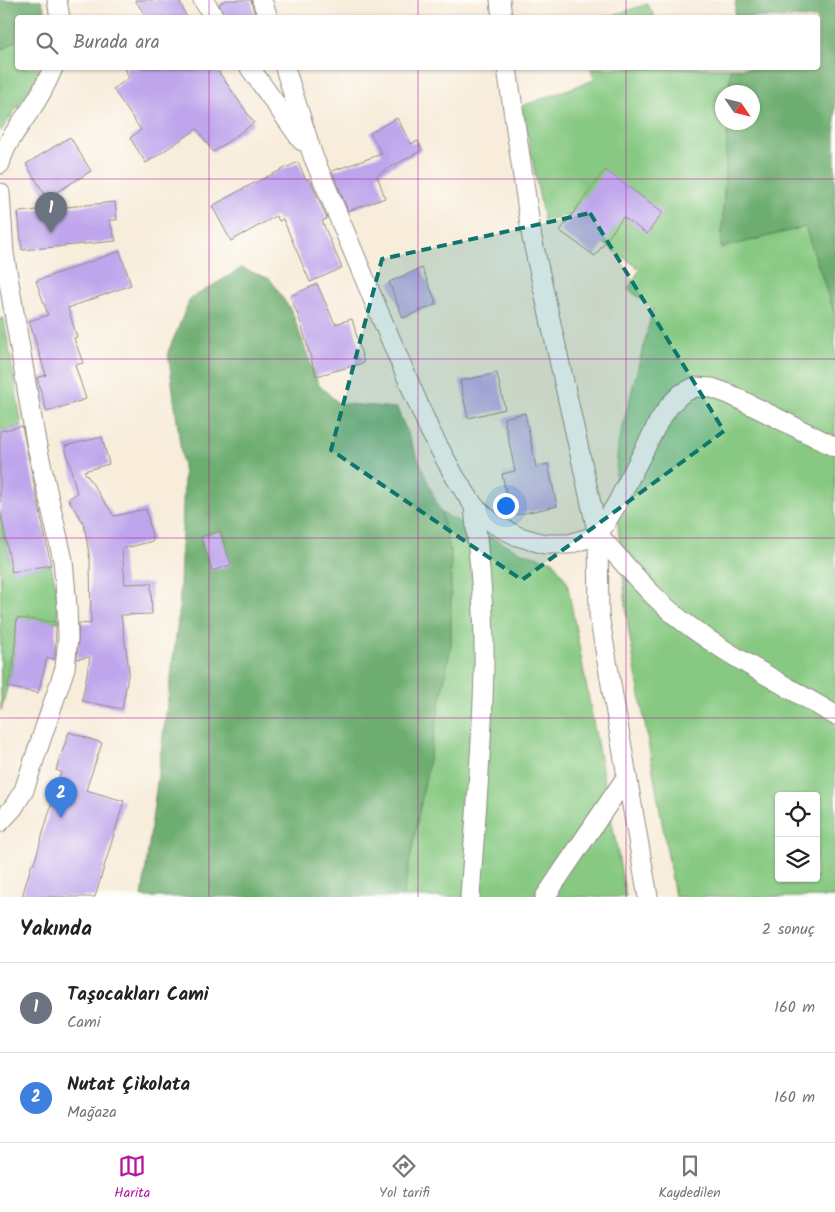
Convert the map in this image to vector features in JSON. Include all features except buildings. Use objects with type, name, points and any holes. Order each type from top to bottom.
[{"type":"street","points":[[57,0],[60,15]]},
{"type":"street","points":[[203,0],[213,15]]},
{"type":"street","points":[[262,0],[267,15]]},
{"type":"street","points":[[500,0],[502,15]]},
{"type":"street","points":[[0,164],[3,154],[15,132],[45,86],[52,70]]},
{"type":"street","points":[[251,70],[313,156]]},
{"type":"street","points":[[286,70],[313,156],[430,431],[455,477],[474,506],[494,524],[517,536],[544,544],[569,544],[598,535],[616,505],[659,421],[670,405],[681,394],[695,387],[712,388],[729,394],[835,447]]},
{"type":"street","points":[[507,70],[532,238],[598,535],[599,616],[648,897]]},
{"type":"street","points":[[0,193],[4,253],[34,433],[63,560],[68,638],[65,668],[24,790],[13,808],[0,822]]},
{"type":"street","points":[[470,897],[484,663],[482,591],[474,506]]},
{"type":"street","points":[[598,535],[664,605],[688,626],[835,715]]},
{"type":"street","points":[[545,897],[627,776]]},
{"type":"highlighted area","points":[[590,213],[724,431],[522,580],[331,450],[382,259]]},
{"type":"green space","points":[[0,0],[41,0],[47,15],[15,15],[15,41],[4,49],[0,47]]},
{"type":"green space","points":[[736,0],[835,0],[835,315],[805,227],[721,248],[728,130],[760,130],[760,85],[730,85],[731,70],[820,70],[820,15],[734,15]]},
{"type":"green space","points":[[647,4],[654,15],[614,15]]},
{"type":"green space","points":[[15,41],[15,70],[42,70],[0,132],[0,47],[4,49]]},
{"type":"green space","points":[[592,70],[731,70],[730,85],[715,85],[715,130],[728,130],[721,248],[805,227],[835,315],[835,897],[675,897],[628,627],[615,484],[618,444],[653,309],[628,289],[640,269],[565,216],[544,221],[522,106],[594,80]]},
{"type":"green space","points":[[242,268],[270,279],[292,312],[318,384],[338,403],[397,408],[441,513],[451,554],[451,645],[403,897],[142,897],[179,613],[184,475],[168,352],[190,299]]},
{"type":"green space","points":[[4,318],[22,426],[0,431],[0,319]]},
{"type":"green space","points":[[0,510],[12,571],[51,565],[56,588],[59,622],[17,619],[12,669],[1,711]]},
{"type":"green space","points":[[441,513],[521,552],[553,561],[567,582],[626,897],[403,897],[451,554]]},
{"type":"place","name":"Taşocakları Cami","points":[[51,233]]},
{"type":"place","name":"Nutat Çikolata","points":[[61,818]]}]
